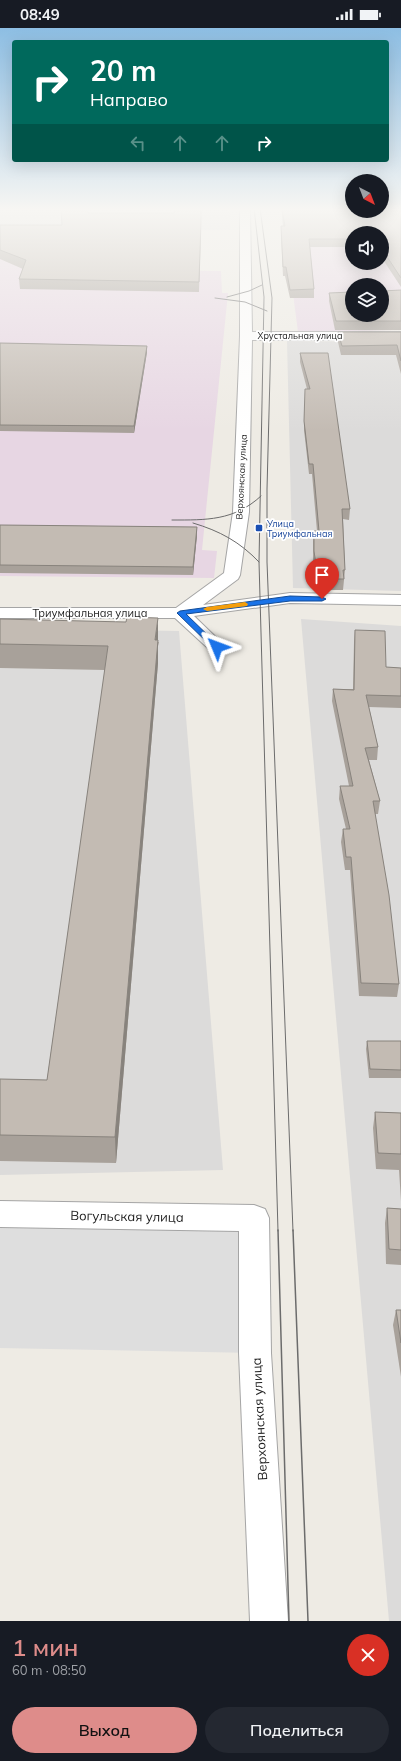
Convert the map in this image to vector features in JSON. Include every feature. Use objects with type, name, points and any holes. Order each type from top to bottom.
[{"type":"street","name":"Верхоянская улица","points":[[180,613],[232,575],[241,512],[246,336],[246,282]]},
{"type":"street","name":"Хрустальная улица","points":[[246,336],[401,336]]},
{"type":"street","name":"Триумфальная улица","points":[[0,613],[180,613],[290,598],[401,600]]},
{"type":"street","points":[[180,613],[217,647]]},
{"type":"street","name":"Вогульская улица","points":[[0,1214],[254,1218]]},
{"type":"street","name":"Верхоянская улица","points":[[254,1218],[255,1352],[269,1621]]},
{"type":"shaded area","points":[[0,282],[222,282],[222,293],[228,293],[202,550],[217,551],[214,578],[0,576],[0,533],[201,535],[0,532]]},
{"type":"shaded area","points":[[292,282],[345,282],[345,322],[389,322],[389,282],[401,282],[401,330],[298,332]]},
{"type":"shaded area","points":[[287,341],[401,342],[401,591],[293,588]]},
{"type":"shaded area","points":[[301,619],[401,626],[401,1621],[389,1621]]},
{"type":"shaded area","points":[[0,628],[179,631],[223,1170],[0,1175]]},
{"type":"shaded area","points":[[0,1214],[254,1218],[255,1353],[0,1348]]},
{"type":"building","points":[[289,282],[313,282],[314,289],[290,290]]},
{"type":"building","points":[[401,290],[401,321],[389,321],[389,291]]},
{"type":"building","points":[[345,292],[345,321],[336,321],[329,293]]},
{"type":"building","points":[[338,332],[401,332],[401,361],[397,345],[342,346]]},
{"type":"building","points":[[0,343],[147,346],[134,426],[0,425]]},
{"type":"building","points":[[300,353],[328,353],[350,509],[342,509],[345,570],[343,570],[344,579],[318,579],[314,551],[314,531],[319,531],[313,464],[309,464],[304,421],[305,389],[310,389]]},
{"type":"building","points":[[0,525],[197,527],[193,567],[0,565]]},
{"type":"building","points":[[127,617],[158,618],[155,640],[158,640],[115,1137],[0,1135],[0,1079],[47,1080],[108,646],[0,644],[0,619],[126,622]]},
{"type":"building","points":[[355,630],[385,631],[386,667],[401,668],[401,696],[366,695],[378,747],[365,748],[380,801],[373,801],[389,895],[399,984],[361,983],[351,857],[346,857],[343,829],[350,829],[340,786],[353,786],[333,689],[354,690]]},
{"type":"building","points":[[367,1041],[401,1041],[401,1070],[370,1069]]},
{"type":"building","points":[[375,1112],[401,1113],[401,1154],[378,1153]]},
{"type":"building","points":[[387,1208],[401,1209],[401,1250],[389,1249]]},
{"type":"building","points":[[396,1310],[401,1310],[401,1343]]},
{"type":"tram line","points":[[262,282],[264,310]]},
{"type":"tram line","points":[[270,282],[272,298],[267,489],[267,562],[293,1231]]},
{"type":"tram line","points":[[227,297],[249,291],[262,285]]},
{"type":"tram line","points":[[215,298],[245,302],[264,310]]},
{"type":"tram line","points":[[260,497],[264,310]]},
{"type":"tram line","points":[[172,520],[208,519],[230,515],[251,504],[260,497]]},
{"type":"tram line","points":[[259,562],[260,497]]},
{"type":"tram line","points":[[193,523],[229,538],[259,562]]},
{"type":"tram line","points":[[259,562],[278,1231]]},
{"type":"tram line","points":[[278,1230],[289,1621]]},
{"type":"tram line","points":[[293,1230],[308,1621]]},
{"type":"slow traffic","points":[[207,609],[245,604]]},
{"type":"place","name":"Улица Триумфальная","points":[[259,528]]},
{"type":"route","points":[[217,647],[180,613],[290,598],[322,599]]}]
